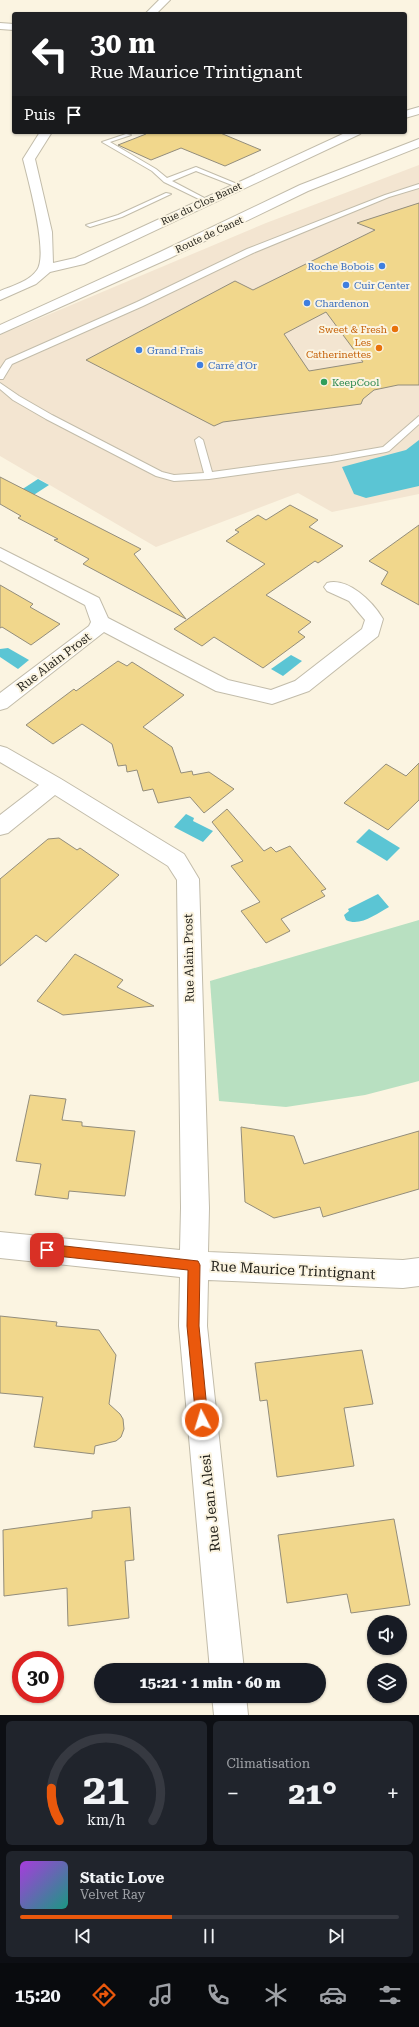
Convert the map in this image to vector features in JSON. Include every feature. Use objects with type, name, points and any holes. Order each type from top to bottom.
[{"type":"street","points":[[152,12],[165,0]]},
{"type":"street","points":[[0,26],[12,27]]},
{"type":"street","points":[[407,114],[419,110]]},
{"type":"street","points":[[0,296],[34,280],[45,270],[48,246],[29,159],[45,134]]},
{"type":"street","name":"Rue du Clos Banet","points":[[45,270],[79,261],[352,134]]},
{"type":"street","name":"Route de Canet","points":[[0,330],[419,136]]},
{"type":"street","name":"Route de Canet","points":[[0,321],[260,198],[369,158],[419,143]]},
{"type":"street","points":[[369,158],[419,147]]},
{"type":"street","name":"Rue Alain Prost","points":[[0,553],[93,602],[100,622],[97,629],[0,703]]},
{"type":"street","points":[[100,622],[223,686],[272,697],[302,686],[371,632],[374,618],[355,598],[333,587]]},
{"type":"street","name":"Rue Alain Prost","points":[[0,753],[54,784],[176,860],[188,879],[195,1208],[194,1265]]},
{"type":"street","points":[[0,827],[54,784]]},
{"type":"street","name":"Rue Maurice Trintignant","points":[[0,1245],[194,1265],[250,1269],[403,1274],[419,1272]]},
{"type":"street","name":"Rue Jean Alesi","points":[[194,1265],[193,1326],[226,1663]]},
{"type":"street","points":[[230,1703],[231,1715]]},
{"type":"lane","points":[[128,135],[105,142],[154,170],[166,181],[207,201]]},
{"type":"lane","points":[[166,181],[196,169],[239,186]]},
{"type":"lane","points":[[0,366],[140,304],[250,251],[387,196],[419,186]]},
{"type":"lane","points":[[90,225],[120,216],[168,194]]},
{"type":"lane","points":[[0,377],[1,373],[10,362]]},
{"type":"lane","points":[[0,385],[16,398],[49,417],[159,474],[174,478],[209,476],[331,459],[386,449],[419,419]]},
{"type":"lane","points":[[199,440],[209,476]]},
{"type":"shaded area","name":"Carré d'Or","points":[[419,165],[419,494],[332,512],[298,493],[156,547],[0,456],[0,335],[266,223]]},
{"type":"green space","points":[[419,920],[419,1081],[365,1095],[286,1107],[219,1101],[210,981]]},
{"type":"water","points":[[419,440],[419,486],[366,498],[354,494],[342,467],[406,450]]},
{"type":"water","points":[[38,479],[49,485],[29,498],[18,492]]},
{"type":"water","points":[[8,648],[29,660],[18,669],[0,657],[0,649]]},
{"type":"water","points":[[291,655],[302,661],[283,676],[271,669]]},
{"type":"water","points":[[186,814],[194,818],[193,821],[213,831],[203,842],[174,827]]},
{"type":"water","points":[[369,829],[400,848],[387,861],[356,842]]},
{"type":"water","points":[[378,894],[389,907],[362,921],[351,922],[346,920],[344,915],[349,911],[348,909]]},
{"type":"building","points":[[146,134],[223,134],[261,150],[225,166],[181,148],[151,160],[118,145]]},
{"type":"building","points":[[419,203],[419,385],[398,385],[374,390],[363,399],[361,404],[223,422],[214,426],[86,360],[235,281],[253,290],[375,230],[357,223]],"holes":[[[326,312],[363,362],[309,371],[284,334]]]},
{"type":"building","points":[[0,477],[141,549],[134,554],[186,619],[83,564],[89,559],[54,540],[58,539],[18,518],[21,516],[0,504]]},
{"type":"building","points":[[290,505],[318,520],[309,527],[343,546],[318,563],[315,561],[266,595],[311,622],[298,632],[305,637],[263,668],[214,637],[202,646],[174,629],[265,564],[226,541],[239,532],[235,530],[258,515],[266,520]]},
{"type":"building","points":[[419,525],[419,605],[381,584],[388,572],[369,561]]},
{"type":"building","points":[[0,585],[33,604],[30,607],[60,624],[31,645],[2,627],[0,628]]},
{"type":"building","points":[[118,661],[127,666],[132,662],[184,695],[143,727],[172,747],[181,773],[192,771],[193,775],[209,772],[234,789],[204,813],[190,797],[158,803],[153,789],[143,791],[137,770],[127,772],[126,765],[118,766],[112,744],[82,724],[53,744],[26,725],[74,689],[76,691]]},
{"type":"building","points":[[419,763],[419,800],[388,830],[344,803],[386,764],[406,776]]},
{"type":"building","points":[[227,809],[264,851],[271,847],[276,852],[290,846],[326,889],[321,891],[325,896],[281,919],[290,931],[266,943],[241,911],[260,902],[231,866],[243,861],[212,822]]},
{"type":"building","points":[[59,838],[77,850],[80,848],[119,875],[46,942],[36,935],[0,966],[0,879],[48,839]]},
{"type":"building","points":[[75,954],[123,980],[117,987],[154,1006],[63,1015],[37,1001]]},
{"type":"building","points":[[30,1095],[66,1099],[62,1120],[82,1122],[82,1126],[135,1131],[125,1196],[69,1191],[68,1199],[35,1195],[41,1164],[16,1161]]},
{"type":"building","points":[[241,1127],[294,1136],[304,1164],[419,1131],[419,1189],[323,1217],[320,1207],[274,1218],[245,1202]]},
{"type":"building","points":[[0,1316],[57,1322],[56,1326],[99,1330],[116,1355],[109,1404],[120,1414],[123,1419],[124,1429],[121,1437],[116,1441],[95,1446],[94,1454],[34,1447],[43,1397],[0,1393]]},
{"type":"building","points":[[362,1350],[373,1404],[344,1408],[354,1466],[277,1477],[267,1400],[260,1401],[255,1363]]},
{"type":"building","points":[[130,1507],[134,1560],[125,1561],[129,1618],[68,1626],[67,1588],[4,1596],[3,1530],[92,1518],[92,1511]]},
{"type":"building","points":[[394,1519],[410,1605],[351,1613],[347,1594],[287,1603],[278,1535]]},
{"type":"place","name":"Roche Bobois","points":[[382,266]]},
{"type":"place","name":"Cuir Center","points":[[346,285]]},
{"type":"place","name":"Chardenon","points":[[307,303]]},
{"type":"place","name":"Sweet & Fresh","points":[[395,329]]},
{"type":"place","name":"Les Catherinettes","points":[[379,348]]},
{"type":"place","name":"Grand Frais","points":[[139,350]]},
{"type":"place","name":"Carré d'Or","points":[[200,365]]},
{"type":"place","name":"KeepCool","points":[[324,382]]},
{"type":"route","points":[[47,1250],[194,1265],[193,1326],[202,1420]]}]
